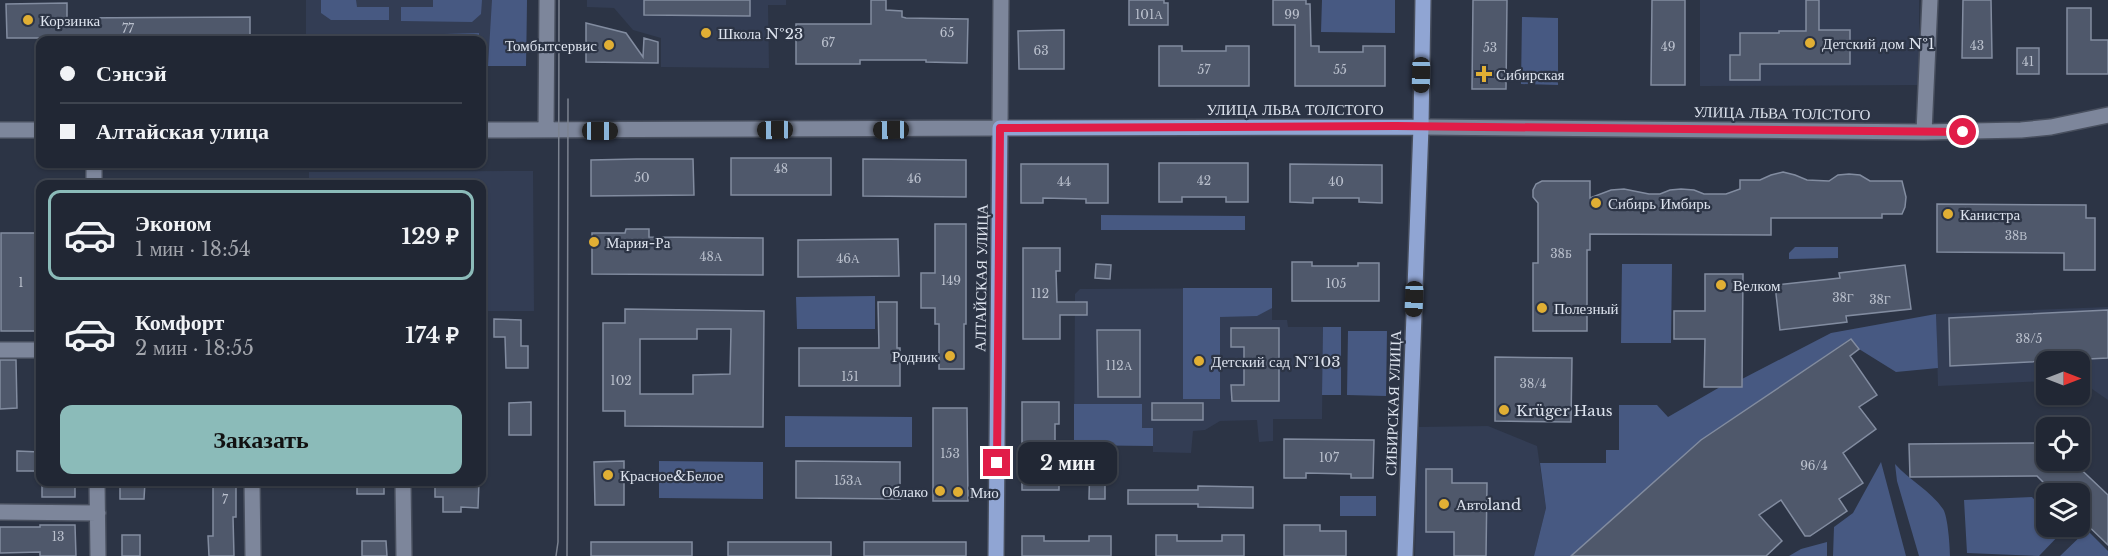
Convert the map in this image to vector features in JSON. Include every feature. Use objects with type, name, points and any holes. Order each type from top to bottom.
[{"type":"main road","name":"СИБИРСКАЯ УЛИЦА","points":[[1406,556],[1423,0]]},
{"type":"main road","name":"УЛИЦА ЛЬВА ТОЛСТОГО","points":[[1000,128],[1420,127]]},
{"type":"main road","name":"АЛТАЙСКАЯ УЛИЦА","points":[[996,556],[1000,128]]},
{"type":"street","points":[[546,130],[547,0]]},
{"type":"street","name":"АЛТАЙСКАЯ УЛИЦА","points":[[1000,0],[1000,128]]},
{"type":"street","points":[[1924,132],[1929,0]]},
{"type":"street","name":"УЛИЦА ЛЬВА ТОЛСТОГО","points":[[1420,127],[1924,132],[2021,130],[2051,127],[2108,115]]},
{"type":"street","name":"УЛИЦА ЛЬВА ТОЛСТОГО","points":[[486,130],[1000,128]]},
{"type":"street","points":[[0,130],[36,130]]},
{"type":"street","points":[[0,350],[36,350]]},
{"type":"street","points":[[98,486],[98,556]]},
{"type":"street","points":[[252,486],[253,556]]},
{"type":"street","points":[[403,486],[404,556]]},
{"type":"street","points":[[0,512],[98,513]]},
{"type":"shaded area","points":[[306,0],[527,0],[526,66],[486,66],[486,36],[306,36]]},
{"type":"shaded area","points":[[321,0],[356,0],[357,7],[389,7],[389,20],[331,20],[321,13]]},
{"type":"shaded area","points":[[433,0],[482,0],[481,14],[472,22],[401,21],[401,7],[433,7]]},
{"type":"shaded area","points":[[492,0],[527,0],[526,66],[488,66]]},
{"type":"shaded area","name":"Школа №23","points":[[587,0],[786,0],[786,5],[768,5],[769,68],[661,67],[661,38],[633,30],[614,8],[587,7]]},
{"type":"shaded area","points":[[1322,0],[1395,0],[1395,33],[1321,32]]},
{"type":"shaded area","name":"Детский дом №1","points":[[1700,0],[1919,0],[1919,85],[1700,86]]},
{"type":"shaded area","points":[[1522,17],[1558,18],[1558,85],[1521,84]]},
{"type":"shaded area","points":[[479,33],[479,36],[375,36]]},
{"type":"shaded area","points":[[533,171],[534,311],[486,311],[486,180],[309,180],[309,172]]},
{"type":"shaded area","points":[[1101,215],[1245,216],[1245,230],[1101,230]]},
{"type":"shaded area","points":[[1795,247],[1838,247],[1838,258],[1789,259],[1789,253]]},
{"type":"shaded area","points":[[1622,264],[1672,264],[1671,343],[1621,343]]},
{"type":"shaded area","points":[[1183,288],[1272,288],[1272,308],[1257,316],[1220,317],[1220,399],[1183,399]]},
{"type":"shaded area","name":"Детский сад №103","points":[[1272,288],[1272,320],[1287,320],[1288,327],[1323,327],[1322,419],[1273,419],[1273,441],[1259,442],[1257,420],[1220,421],[1205,430],[1193,431],[1191,453],[1153,452],[1153,446],[1074,445],[1075,294],[1080,289]]},
{"type":"shaded area","points":[[875,296],[875,329],[797,329],[796,297]]},
{"type":"shaded area","points":[[2108,307],[2108,400],[2090,387],[2090,351],[2036,351],[2036,381],[1938,386],[1936,314]]},
{"type":"shaded area","points":[[1936,314],[1938,368],[1896,372],[1859,349],[1850,339],[1701,440],[1571,556],[1534,556],[1546,508],[1540,463],[1606,463],[1606,450],[1619,450],[1619,405],[1657,405],[1668,417],[1720,387],[1742,387],[1742,379],[1831,333]]},
{"type":"shaded area","points":[[1323,327],[1341,327],[1341,395],[1322,395]]},
{"type":"shaded area","points":[[1348,331],[1387,331],[1386,396],[1347,395]]},
{"type":"shaded area","points":[[1074,404],[1142,404],[1142,428],[1153,428],[1153,446],[1074,445]]},
{"type":"shaded area","points":[[785,416],[912,417],[912,447],[785,447]]},
{"type":"shaded area","points":[[1488,426],[1537,446],[1546,508],[1534,556],[1415,556],[1419,427]]},
{"type":"shaded area","points":[[659,461],[763,462],[763,499],[659,498]]},
{"type":"shaded area","points":[[1881,462],[1906,556],[1833,556],[1834,527],[1853,513]]},
{"type":"shaded area","points":[[1895,464],[1943,509],[1950,556],[1919,556],[1897,481]]},
{"type":"shaded area","points":[[1340,496],[1376,496],[1376,516],[1340,516]]},
{"type":"shaded area","points":[[2032,497],[2036,501],[2036,537],[2057,537],[2039,556],[1967,553],[1964,500]]},
{"type":"shaded area","points":[[2090,533],[2108,551],[2108,556],[2060,556],[2080,537],[2090,537]]},
{"type":"shaded area","points":[[1827,542],[1827,556],[1789,556],[1801,549]]},
{"type":"building","points":[[644,0],[750,0],[750,16],[644,15]]},
{"type":"building","points":[[871,0],[886,0],[886,10],[902,11],[902,17],[906,18],[968,19],[967,63],[926,62],[926,60],[860,60],[860,64],[796,64],[796,24],[871,24]]},
{"type":"building","points":[[1129,0],[1164,0],[1164,3],[1168,3],[1168,25],[1129,25]]},
{"type":"building","points":[[1273,0],[1306,0],[1306,4],[1310,4],[1311,46],[1319,46],[1319,52],[1363,52],[1363,46],[1385,46],[1385,86],[1295,86],[1295,25],[1273,25]]},
{"type":"building","points":[[1473,0],[1507,0],[1506,89],[1472,89]]},
{"type":"building","points":[[1652,0],[1685,0],[1685,85],[1651,85]]},
{"type":"building","points":[[1806,0],[1819,0],[1819,30],[1850,30],[1850,64],[1760,64],[1760,80],[1730,80],[1730,55],[1740,55],[1740,33],[1806,31]]},
{"type":"building","points":[[1963,0],[1991,0],[1992,58],[1962,58]]},
{"type":"building","points":[[67,3],[67,18],[250,17],[250,36],[7,38],[6,4]]},
{"type":"building","points":[[2067,8],[2091,8],[2091,40],[2108,40],[2108,74],[2067,74]]},
{"type":"building","points":[[586,23],[626,33],[643,57],[644,38],[658,42],[658,63],[586,62]]},
{"type":"building","points":[[1064,30],[1064,69],[1019,69],[1018,31]]},
{"type":"building","points":[[1159,46],[1182,46],[1182,51],[1226,51],[1226,46],[1249,46],[1249,86],[1159,86]]},
{"type":"building","points":[[2017,48],[2039,48],[2039,74],[2017,74]]},
{"type":"building","points":[[731,158],[831,158],[831,195],[731,195]]},
{"type":"building","points":[[693,159],[694,195],[591,196],[591,160]]},
{"type":"building","points":[[863,159],[966,160],[966,197],[863,196]]},
{"type":"building","points":[[1159,163],[1248,163],[1248,202],[1226,202],[1226,197],[1182,197],[1182,202],[1159,202]]},
{"type":"building","points":[[1021,164],[1108,164],[1108,203],[1086,203],[1086,199],[1043,198],[1043,203],[1021,203]]},
{"type":"building","points":[[1290,164],[1382,165],[1382,203],[1359,202],[1359,198],[1313,198],[1313,203],[1290,202]]},
{"type":"building","points":[[1783,172],[1807,180],[1829,181],[1838,175],[1849,174],[1860,175],[1870,181],[1902,181],[1906,197],[1905,207],[1902,214],[1882,214],[1882,218],[1771,218],[1771,235],[1590,234],[1590,250],[1587,250],[1587,331],[1533,331],[1533,263],[1538,263],[1538,203],[1533,197],[1536,184],[1542,181],[1590,181],[1590,198],[1611,190],[1624,189],[1649,194],[1681,189],[1704,194],[1726,194],[1740,189],[1740,180],[1760,180]]},
{"type":"building","points":[[1937,204],[2086,205],[2086,218],[2095,218],[2095,270],[2064,270],[2064,253],[1937,252]]},
{"type":"building","points":[[935,224],[966,224],[964,369],[939,369],[939,324],[935,324],[935,308],[921,308],[921,273],[935,273]]},
{"type":"building","points":[[626,229],[649,229],[649,237],[763,238],[763,275],[592,274],[592,233],[625,233]]},
{"type":"building","points":[[1,233],[36,233],[36,331],[1,331]]},
{"type":"building","points":[[898,239],[899,276],[798,277],[798,240]]},
{"type":"building","points":[[1023,248],[1060,248],[1060,271],[1056,271],[1057,302],[1087,302],[1087,315],[1060,315],[1060,339],[1023,339]]},
{"type":"building","points":[[1292,262],[1312,262],[1312,266],[1358,266],[1358,263],[1379,263],[1379,301],[1292,301]]},
{"type":"building","points":[[1096,264],[1111,265],[1110,279],[1095,278]]},
{"type":"building","points":[[1905,265],[1911,309],[1846,316],[1847,322],[1780,330],[1775,285],[1840,278],[1839,273]]},
{"type":"building","points":[[1705,274],[1743,274],[1742,387],[1704,387],[1705,339],[1674,339],[1674,311],[1705,311]]},
{"type":"building","points":[[878,302],[897,302],[900,386],[799,386],[799,348],[879,348]]},
{"type":"building","points":[[625,309],[764,311],[763,427],[625,426],[625,411],[603,411],[603,323],[625,323]],"holes":[[[697,329],[731,329],[730,374],[693,375],[693,394],[640,394],[640,339],[697,339]]]},
{"type":"building","points":[[2108,310],[2108,358],[2090,359],[2090,351],[2036,351],[2036,362],[1950,366],[1949,318]]},
{"type":"building","points":[[494,319],[521,320],[521,346],[528,346],[528,368],[506,368],[505,337],[494,337]]},
{"type":"building","points":[[1231,328],[1279,328],[1279,401],[1232,401],[1231,385],[1244,385],[1244,347],[1231,347]]},
{"type":"building","points":[[1097,330],[1140,330],[1140,397],[1098,397]]},
{"type":"building","points":[[1851,339],[1859,349],[1850,356],[1877,395],[1859,407],[1876,429],[1843,453],[1863,483],[1839,499],[1847,511],[1810,536],[1805,536],[1781,500],[1759,515],[1782,541],[1766,556],[1571,556],[1701,440]]},
{"type":"building","points":[[1495,357],[1572,358],[1571,422],[1495,421]]},
{"type":"building","points":[[0,360],[16,360],[17,408],[0,409]]},
{"type":"building","points":[[531,402],[531,435],[509,435],[509,403]]},
{"type":"building","points":[[1022,402],[1059,402],[1059,424],[1055,424],[1055,467],[1059,467],[1059,490],[1022,490]]},
{"type":"building","points":[[1152,403],[1203,403],[1203,420],[1152,420]]},
{"type":"building","points":[[933,408],[967,408],[968,501],[933,501]]},
{"type":"building","points":[[1284,439],[1374,440],[1373,478],[1351,478],[1351,474],[1306,473],[1306,478],[1284,478]]},
{"type":"building","points":[[2036,443],[2036,471],[2083,471],[2108,495],[2108,545],[2090,528],[2090,483],[2044,483],[2037,476],[1910,477],[1909,444]]},
{"type":"building","points":[[17,451],[36,452],[36,471],[17,471]]},
{"type":"building","points":[[1090,458],[1105,458],[1105,499],[1089,499]]},
{"type":"building","points":[[624,461],[624,505],[595,505],[594,462]]},
{"type":"building","points":[[796,461],[900,462],[900,499],[796,498]]},
{"type":"building","points":[[1426,469],[1452,469],[1452,483],[1487,483],[1486,556],[1454,556],[1454,532],[1426,532]]},
{"type":"building","points":[[42,486],[75,486],[75,497],[42,497]]},
{"type":"building","points":[[120,486],[145,486],[144,499],[120,499]]},
{"type":"building","points":[[213,486],[236,486],[236,517],[233,517],[234,556],[209,556],[208,536],[213,536]]},
{"type":"building","points":[[357,486],[384,486],[384,494],[357,494]]},
{"type":"building","points":[[435,486],[479,486],[478,508],[461,507],[461,512],[443,512],[443,497],[435,497]]},
{"type":"building","points":[[1198,486],[1253,487],[1253,508],[1198,507],[1198,504],[1128,504],[1128,490],[1198,490]]},
{"type":"building","points":[[40,525],[75,525],[76,556],[40,556],[40,552],[0,553],[0,527],[40,527]]},
{"type":"building","points":[[1284,525],[1320,525],[1320,531],[1346,531],[1346,556],[1284,556]]},
{"type":"building","points":[[122,535],[140,535],[140,556],[122,556]]},
{"type":"building","points":[[1156,535],[1177,535],[1177,541],[1222,541],[1222,535],[1244,535],[1244,556],[1156,556]]},
{"type":"building","points":[[1022,536],[1044,536],[1044,541],[1089,541],[1089,536],[1111,536],[1111,556],[1022,556]]},
{"type":"building","points":[[362,541],[386,541],[387,556],[362,556]]},
{"type":"building","points":[[591,542],[692,542],[692,556],[591,556]]},
{"type":"building","points":[[728,542],[831,542],[831,556],[728,556]]},
{"type":"building","points":[[864,542],[966,542],[966,556],[864,556]]},
{"type":"tram line","points":[[556,556],[558,542],[559,0]]},
{"type":"tram line","points":[[567,556],[568,99]]},
{"type":"place","name":"Корзинка","points":[[28,20]]},
{"type":"place","name":"Школа №23","points":[[706,33]]},
{"type":"place","name":"Детский дом №1","points":[[1810,43]]},
{"type":"place","name":"Томбытсервис","points":[[609,45]]},
{"type":"place","name":"Сибирская","points":[[1484,74]]},
{"type":"place","name":"Сибирь Имбирь","points":[[1596,203]]},
{"type":"place","name":"Канистра","points":[[1948,214]]},
{"type":"place","name":"Мария-Ра","points":[[594,242]]},
{"type":"place","name":"Велком","points":[[1721,285]]},
{"type":"place","name":"Полезный","points":[[1542,308]]},
{"type":"place","name":"Родник","points":[[950,356]]},
{"type":"place","name":"Детский сад №103","points":[[1199,361]]},
{"type":"place","name":"Krüger Haus","points":[[1504,410]]},
{"type":"place","name":"Красное&Белое","points":[[608,475]]},
{"type":"place","name":"Облако","points":[[940,491]]},
{"type":"place","name":"Мио","points":[[958,492]]},
{"type":"place","name":"Автоland","points":[[1444,504]]},
{"type":"route","points":[[997,463],[1000,128],[1396,126],[1963,132]]}]
